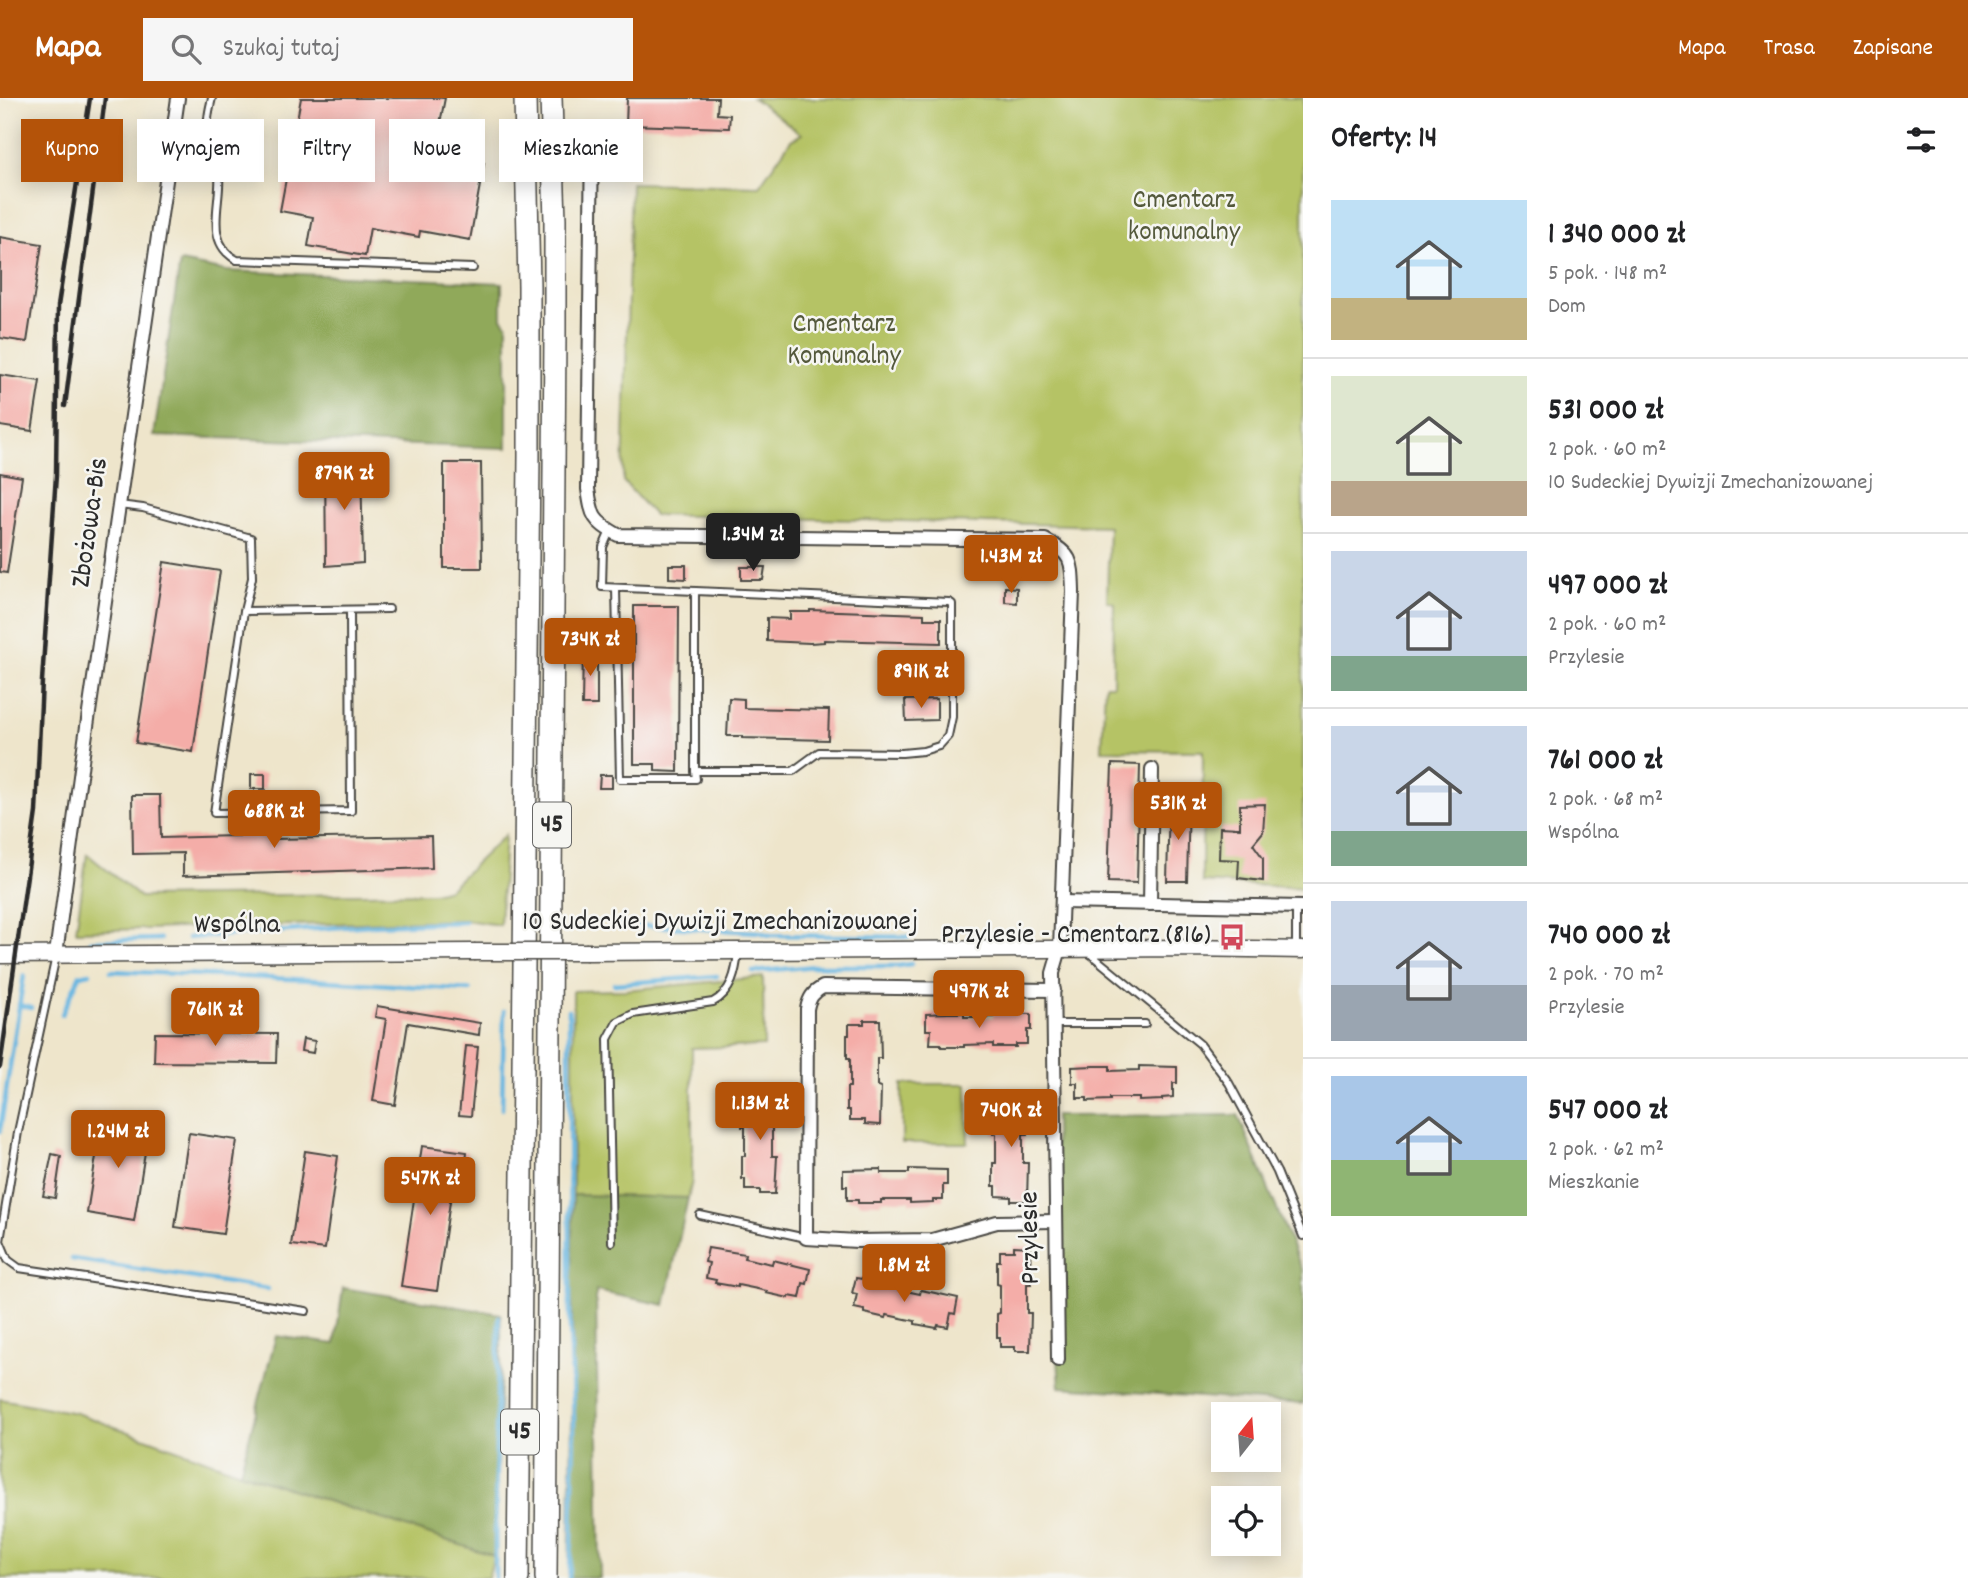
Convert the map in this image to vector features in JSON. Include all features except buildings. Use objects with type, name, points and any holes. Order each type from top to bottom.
[{"type":"main road","name":"45","points":[[518,1578],[529,456],[525,98]]},
{"type":"main road","name":"45","points":[[546,1578],[555,332],[551,98]]},
{"type":"street","name":"Zbożowa-Bis","points":[[56,954],[178,98]]},
{"type":"street","points":[[591,182],[588,489],[591,510],[596,521],[610,531]]},
{"type":"street","name":"Przylesie","points":[[610,531],[618,536],[1045,540],[1061,548],[1072,563],[1060,949],[1053,974],[1058,1360]]},
{"type":"street","points":[[1150,904],[1152,769]]},
{"type":"street","points":[[1062,902],[1300,907]]},
{"type":"street","name":"10 Sudeckiej Dywizji Zmechanizowanej","points":[[474,952],[1084,948],[1300,950]]},
{"type":"street","name":"Wspólna","points":[[0,955],[474,952]]},
{"type":"street","points":[[1054,990],[823,988],[816,991],[807,1009],[806,1238],[857,1241],[932,1240],[997,1223],[1056,1221]]},
{"type":"lane","points":[[212,98],[207,124],[219,174],[217,236],[230,256],[237,260],[473,268]]},
{"type":"lane","points":[[119,505],[143,508],[251,538],[252,578],[244,611],[214,813],[351,811],[349,610]]},
{"type":"lane","points":[[610,531],[603,547],[603,587],[952,604],[952,717],[948,736],[939,746],[902,753],[819,752],[793,771],[695,771]]},
{"type":"lane","points":[[616,588],[621,779],[696,779],[695,592]]},
{"type":"lane","points":[[244,611],[389,610]]},
{"type":"lane","points":[[1300,907],[1300,950]]},
{"type":"lane","points":[[1084,948],[1200,1044],[1208,1054],[1229,1083],[1277,1172],[1303,1236]]},
{"type":"lane","points":[[612,1242],[608,1039],[617,1022],[633,1014],[713,1002],[723,997],[737,966],[738,950]]},
{"type":"lane","points":[[56,954],[18,1132],[0,1241],[8,1260],[19,1268],[306,1311]]},
{"type":"lane","points":[[1054,1024],[1145,1024]]},
{"type":"lane","points":[[700,1215],[806,1238]]},
{"type":"green space","name":"Cmentarz Komunalny","points":[[753,98],[1303,98],[1303,888],[1202,882],[1203,751],[1102,750],[1105,685],[1113,685],[1114,603],[1107,601],[1109,526],[654,515],[623,481],[631,183],[759,186],[791,140],[802,134]]},
{"type":"green space","points":[[180,262],[227,271],[502,283],[502,318],[507,324],[507,448],[154,436]]},
{"type":"green space","points":[[505,835],[500,925],[465,920],[76,931],[87,854],[140,897],[434,893],[449,889]]},
{"type":"green space","points":[[763,977],[764,1046],[692,1048],[692,1181],[688,1198],[573,1195],[573,991],[625,990]]},
{"type":"green space","points":[[902,1084],[967,1084],[968,1143],[902,1143]]},
{"type":"green space","points":[[1238,1115],[1303,1272],[1303,1404],[1060,1387],[1055,1116]]},
{"type":"green space","points":[[573,1195],[688,1198],[665,1305],[596,1291],[600,1578],[569,1578]]},
{"type":"green space","points":[[343,1288],[501,1314],[494,1556],[240,1472],[276,1336],[335,1344]]},
{"type":"green space","points":[[0,1399],[76,1413],[254,1477],[494,1556],[488,1578],[0,1578]]},
{"type":"waterway","points":[[188,938],[371,925],[465,922]]},
{"type":"waterway","points":[[612,924],[760,932],[769,935],[910,937]]},
{"type":"waterway","points":[[90,941],[160,939]]},
{"type":"waterway","points":[[753,972],[815,966],[911,964]]},
{"type":"waterway","points":[[111,971],[470,990]]},
{"type":"waterway","points":[[62,1014],[80,975],[90,973]]},
{"type":"waterway","points":[[0,1131],[24,975]]},
{"type":"waterway","points":[[614,984],[717,976]]},
{"type":"waterway","points":[[19,1005],[31,1008]]},
{"type":"waterway","points":[[569,1010],[570,1327],[574,1421],[569,1578]]},
{"type":"waterway","points":[[502,1109],[504,1011]]},
{"type":"waterway","points":[[72,1259],[268,1289]]},
{"type":"waterway","points":[[495,1578],[499,1317]]},
{"type":"railway","points":[[0,1067],[36,812],[56,475],[58,306],[90,98]]},
{"type":"railway","points":[[65,406],[105,98]]},
{"type":"place","name":"Przylesie - Cmentarz (816)","points":[[1232,937]]},
{"type":"park label","name":"Cmentarz komunalny","points":[[1184,218]]}]
